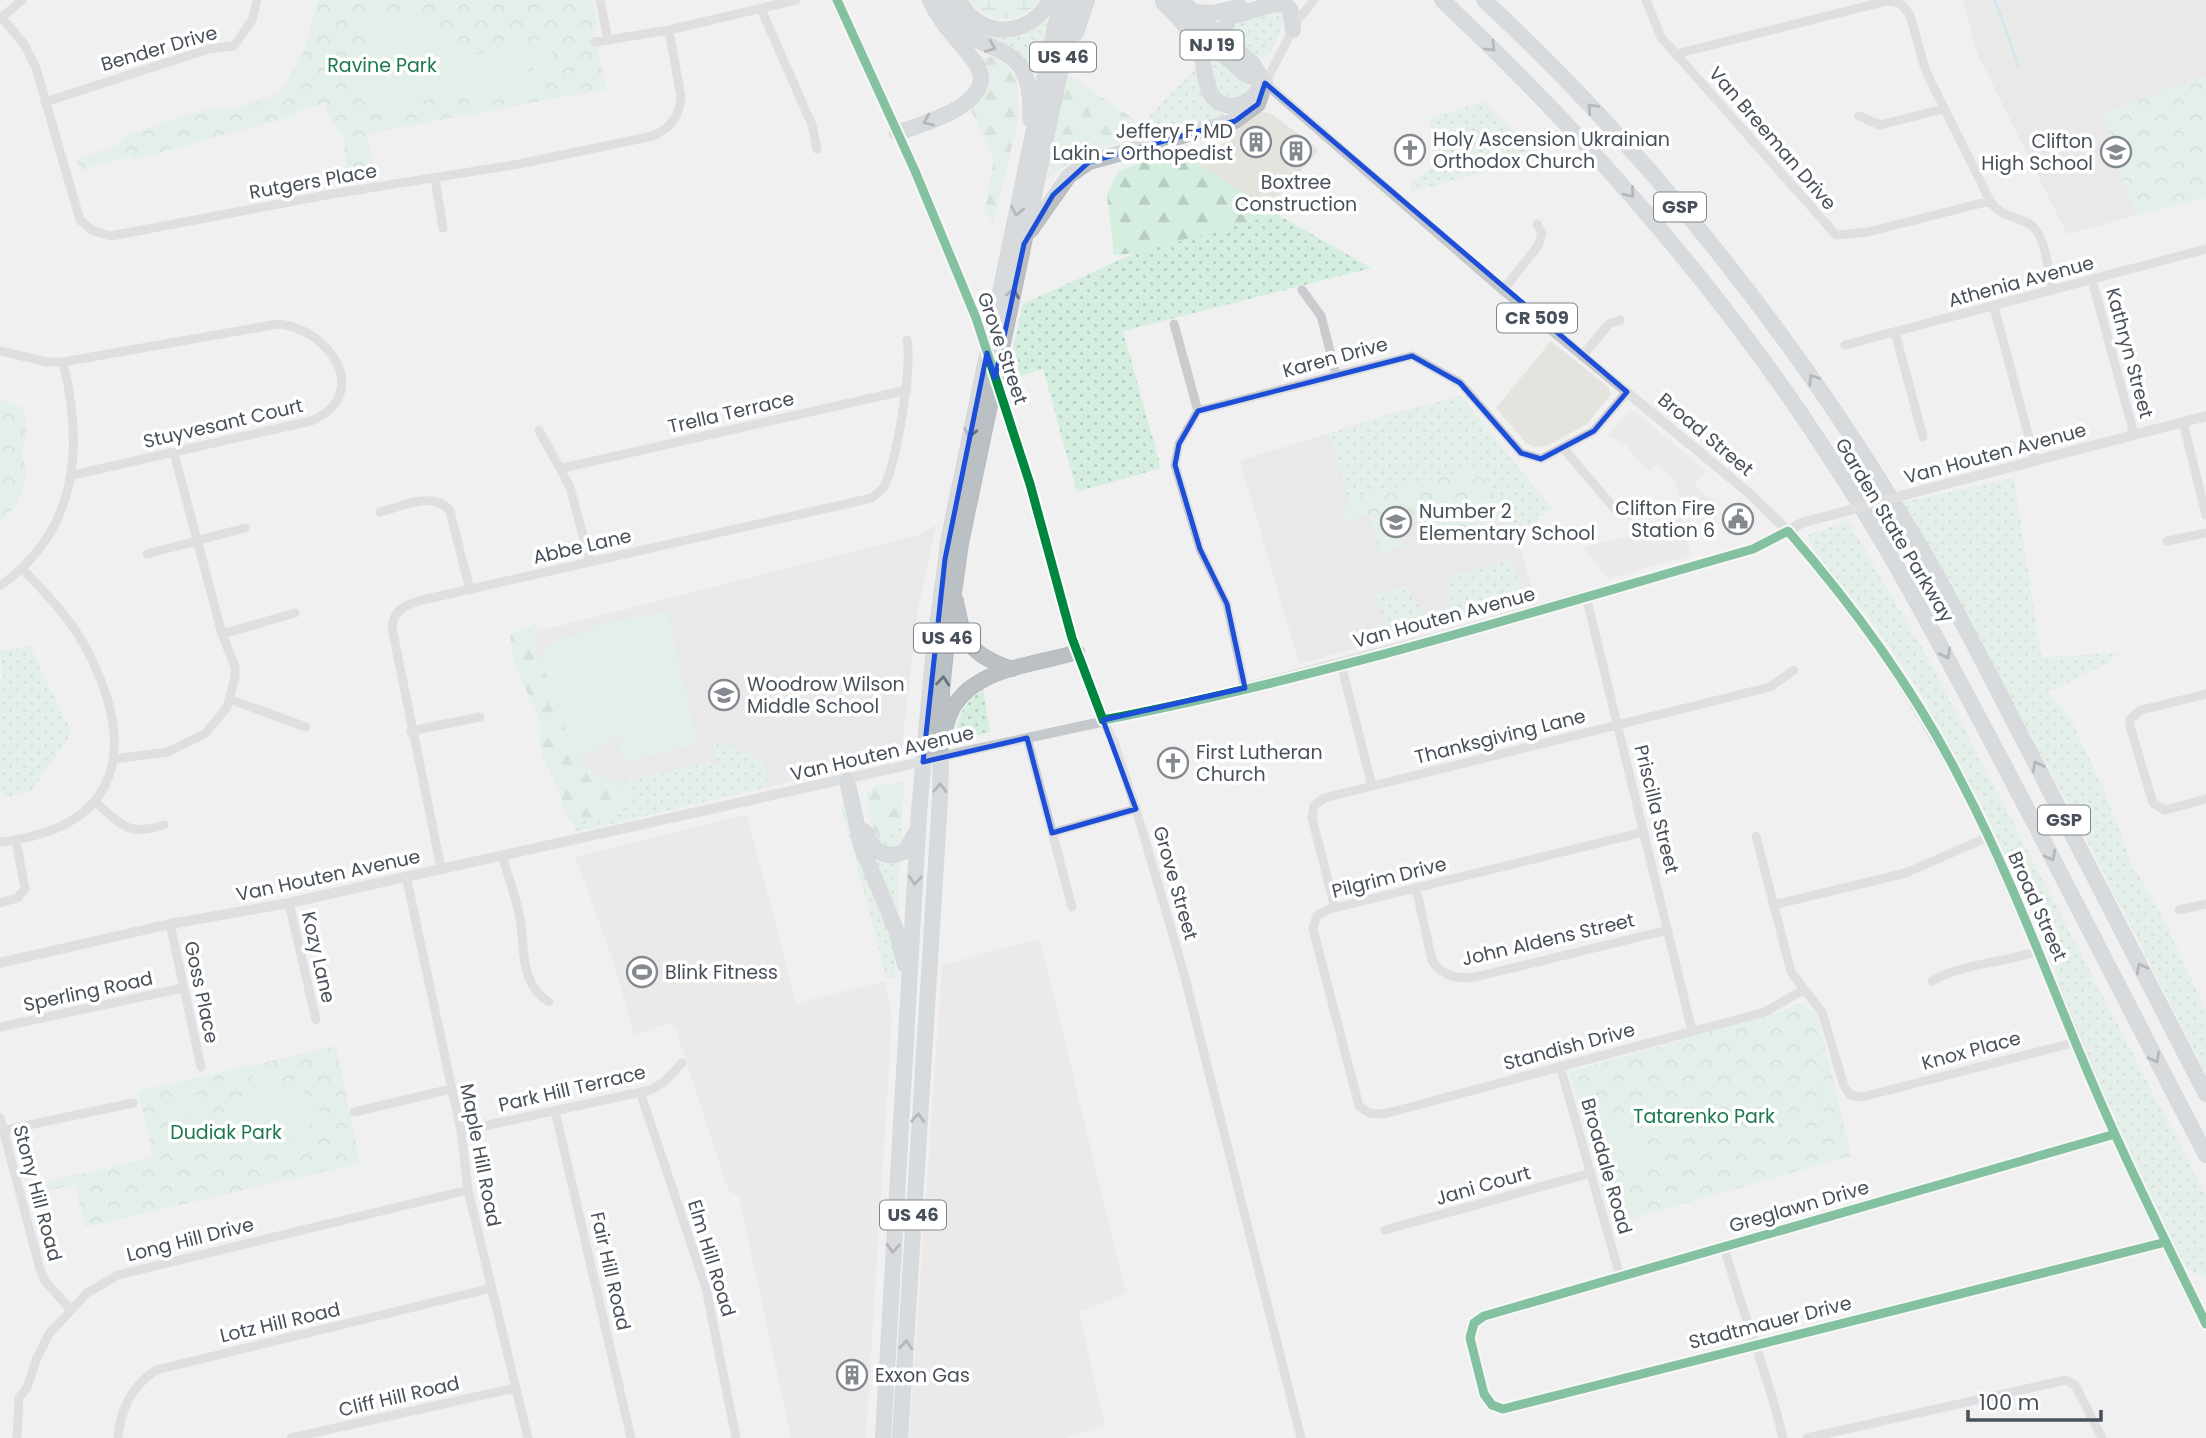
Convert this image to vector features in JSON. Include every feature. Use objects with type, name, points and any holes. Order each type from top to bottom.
[{"type":"highway","points":[[897,134],[963,106],[975,95],[979,85],[975,61],[944,26],[930,0]]},
{"type":"highway","points":[[949,3],[979,23],[1009,31],[1031,23],[1050,0]]},
{"type":"highway","name":"US 46","points":[[883,1438],[919,812],[930,684],[945,559],[1061,0]]},
{"type":"highway","name":"US 46","points":[[900,1438],[942,750],[942,691],[954,585],[1075,0]]},
{"type":"highway","points":[[1051,114],[1087,0]]},
{"type":"highway","name":"NJ 19","points":[[1180,0],[1252,63],[1265,83]]},
{"type":"highway","points":[[1194,12],[1212,13],[1265,0]]},
{"type":"highway","name":"Garden State Parkway","points":[[1442,0],[1586,142],[1679,250],[1784,390],[1839,470],[1928,620],[2206,1155]]},
{"type":"highway","name":"Garden State Parkway","points":[[1483,0],[1582,97],[1694,223],[1803,365],[1851,436],[1954,607],[2206,1094]]},
{"type":"highway","points":[[1162,1],[1198,44],[1208,89],[1217,101],[1232,106],[1243,104],[1265,83]]},
{"type":"highway","name":"NJ 19","points":[[1162,1],[1244,73],[1265,83]]},
{"type":"highway","points":[[949,3],[971,37],[1010,55],[1024,70],[1030,102],[1026,165]]},
{"type":"highway","points":[[1229,42],[1224,29],[1230,17],[1274,4],[1284,4],[1290,9],[1293,30]]},
{"type":"highway","points":[[1024,244],[1053,195],[1069,176],[1089,162],[1236,121],[1258,104],[1265,83]]},
{"type":"highway","points":[[954,585],[960,621],[972,649],[989,661],[1012,669]]},
{"type":"highway","points":[[942,750],[948,718],[961,695],[982,679],[1077,652]]},
{"type":"highway","points":[[847,780],[862,848],[901,942],[908,981]]},
{"type":"highway","points":[[853,808],[874,850],[889,856],[897,855],[910,846],[919,812]]},
{"type":"main road","name":"Broad Street","points":[[1265,83],[1503,290],[1725,472],[1788,531],[1846,601],[1884,653],[1957,773],[2038,951],[2115,1134],[2206,1324]]},
{"type":"main road","name":"Van Houten Avenue","points":[[0,963],[170,924],[289,903],[847,780],[1245,688],[1341,664],[1753,549],[1824,517],[2206,416]]},
{"type":"main road","name":"Grove Street","points":[[1077,652],[1103,720]]},
{"type":"street","points":[[1,18],[22,0]]},
{"type":"street","name":"Bender Drive","points":[[45,102],[209,49],[234,46],[252,20],[257,0]]},
{"type":"street","points":[[600,0],[608,40]]},
{"type":"street","points":[[595,42],[669,30],[796,0]]},
{"type":"street","name":"Grove Street","points":[[837,0],[976,318],[1030,484],[1077,652]]},
{"type":"street","points":[[1265,83],[1293,30],[1314,0]]},
{"type":"street","name":"Van Breeman Drive","points":[[1646,0],[1661,37],[1836,235],[1845,237],[1868,232],[1990,201]]},
{"type":"street","points":[[1676,54],[1894,1],[1905,6],[1925,69],[1990,201],[2006,216],[2033,227],[2042,245],[2053,291]]},
{"type":"street","points":[[761,9],[812,125],[817,149]]},
{"type":"street","name":"Rutgers Place","points":[[1,18],[31,55],[75,209],[86,226],[101,235],[121,234],[326,195],[435,179],[653,136],[663,131],[677,116],[681,97],[669,30]]},
{"type":"street","points":[[1858,116],[1880,125],[1943,109]]},
{"type":"street","points":[[435,179],[443,228]]},
{"type":"street","points":[[1503,290],[1538,246],[1542,233],[1537,224]]},
{"type":"street","name":"Athenia Avenue","points":[[1845,345],[2206,249]]},
{"type":"street","name":"Kathryn Street","points":[[2092,281],[2134,434]]},
{"type":"street","points":[[1302,290],[1321,316],[1336,374]]},
{"type":"street","points":[[1994,307],[2035,460]]},
{"type":"street","points":[[1582,356],[1609,324],[1620,320]]},
{"type":"street","name":"Stuyvesant Court","points":[[0,351],[47,362],[63,362],[278,324],[307,333],[334,358],[342,386],[327,413],[311,421],[73,475]]},
{"type":"street","points":[[1174,324],[1198,411],[1179,444],[1175,466],[1200,549],[1227,604],[1245,688]]},
{"type":"street","points":[[1895,332],[1923,437]]},
{"type":"street","name":"Abbe Lane","points":[[441,868],[411,731],[392,622],[403,606],[872,498],[885,484],[907,390],[907,340]]},
{"type":"street","name":"Karen Drive","points":[[1198,411],[1412,356],[1460,383],[1526,457],[1541,460],[1564,450],[1594,431],[1627,392]]},
{"type":"street","points":[[0,586],[22,569],[54,527],[73,475],[75,421],[63,362]]},
{"type":"street","name":"Trella Terrace","points":[[563,468],[907,390]]},
{"type":"street","points":[[2183,422],[2206,515]]},
{"type":"street","points":[[539,430],[563,468],[590,562]]},
{"type":"street","points":[[1564,450],[1614,508],[1629,515]]},
{"type":"street","points":[[115,759],[167,752],[195,740],[222,715],[229,699],[235,667],[222,634],[174,453]]},
{"type":"street","points":[[380,512],[429,500],[444,503],[450,511],[470,590]]},
{"type":"street","points":[[147,554],[245,528]]},
{"type":"street","points":[[2167,541],[2206,533]]},
{"type":"street","points":[[0,842],[56,830],[86,812],[95,802],[115,759],[113,723],[85,647],[51,600],[22,569]]},
{"type":"street","name":"Priscilla Street","points":[[1586,596],[1692,1031]]},
{"type":"street","points":[[222,634],[295,613]]},
{"type":"street","points":[[1341,664],[1372,786]]},
{"type":"street","name":"Thanksgiving Lane","points":[[1335,908],[1312,818],[1312,809],[1324,799],[1770,687],[1794,670]]},
{"type":"street","points":[[2206,694],[2134,713],[2130,726],[2153,803],[2165,810],[2206,799]]},
{"type":"street","points":[[229,699],[306,727]]},
{"type":"street","points":[[411,731],[480,717]]},
{"type":"street","name":"Grove Street","points":[[1103,720],[1114,742],[1136,809],[1183,970],[1301,1438]]},
{"type":"street","points":[[1027,738],[1072,907]]},
{"type":"street","points":[[95,802],[130,831],[141,832],[164,825]]},
{"type":"street","points":[[1052,833],[1136,809]]},
{"type":"street","name":"Pilgrim Drive","points":[[1354,1089],[1313,929],[1317,915],[1335,908],[1644,832]]},
{"type":"street","points":[[1756,835],[1791,972],[1803,990]]},
{"type":"street","points":[[1773,905],[1906,873],[1988,837]]},
{"type":"street","points":[[0,903],[17,898],[25,889],[16,840]]},
{"type":"street","points":[[502,855],[520,920],[521,951],[532,986],[537,994],[549,1002]]},
{"type":"street","name":"Maple Hill Road","points":[[406,876],[461,1131],[468,1190],[528,1438]]},
{"type":"street","name":"John Aldens Street","points":[[1416,888],[1432,960],[1437,968],[1453,977],[1475,976],[1668,930]]},
{"type":"street","name":"Kozy Lane","points":[[289,903],[316,1020]]},
{"type":"street","points":[[2179,910],[2206,904]]},
{"type":"street","name":"Goss Place","points":[[170,924],[201,1068]]},
{"type":"street","points":[[1931,981],[1949,971],[2009,961],[2038,951]]},
{"type":"street","name":"Sperling Road","points":[[0,1027],[183,988]]},
{"type":"street","name":"Standish Drive","points":[[1354,1089],[1364,1111],[1384,1114],[1765,1012],[1803,990]]},
{"type":"street","name":"Knox Place","points":[[1803,990],[1822,1012],[1847,1092],[1856,1097],[2076,1042]]},
{"type":"street","name":"Park Hill Terrace","points":[[461,1131],[640,1092],[664,1082],[682,1063]]},
{"type":"street","name":"Broadale Road","points":[[1560,1066],[1620,1276]]},
{"type":"street","points":[[354,1112],[451,1089]]},
{"type":"street","name":"Elm Hill Road","points":[[640,1092],[706,1288],[736,1438]]},
{"type":"street","points":[[1,1131],[132,1103]]},
{"type":"street","name":"Fair Hill Road","points":[[555,1111],[631,1438]]},
{"type":"street","name":"Stony Hill Road","points":[[0,1118],[1,1131],[40,1269],[51,1289],[70,1309]]},
{"type":"street","name":"Greglawn Drive","points":[[1494,1312],[2115,1134]]},
{"type":"street","name":"Jani Court","points":[[1385,1230],[1591,1173]]},
{"type":"street","name":"Long Hill Drive","points":[[17,1438],[19,1398],[27,1388],[36,1360],[49,1334],[70,1309],[97,1286],[131,1270],[468,1190]]},
{"type":"street","name":"Stadtmauer Drive","points":[[1494,1312],[1474,1323],[1470,1338],[1484,1394],[1492,1405],[1503,1409],[1756,1343],[2166,1242]]},
{"type":"street","points":[[1724,1246],[1783,1438]]},
{"type":"street","name":"Lotz Hill Road","points":[[118,1438],[122,1410],[138,1384],[156,1370],[492,1288]]},
{"type":"street","points":[[1807,1438],[2066,1380],[2075,1385],[2102,1438]]},
{"type":"street","name":"Cliff Hill Road","points":[[291,1438],[516,1388]]},
{"type":"highlighted area","points":[[1265,83],[1627,392],[1594,431],[1541,459],[1521,453],[1460,383],[1412,356],[1198,411],[1179,444],[1175,465],[1200,549],[1227,604],[1245,688],[1103,720],[1136,809],[1052,833],[1027,738],[923,762],[945,559],[987,353],[995,378],[1024,244],[1053,195],[1089,162],[1235,121],[1258,104]]},
{"type":"shaded area","name":"Clifton High School","points":[[1963,0],[2206,0],[2206,197],[2067,234],[1976,51]]},
{"type":"shaded area","points":[[1260,111],[1272,114],[1319,150],[1268,208],[1199,167],[1245,121]]},
{"type":"shaded area","points":[[1551,341],[1608,387],[1611,394],[1587,424],[1549,445],[1534,447],[1526,443],[1496,408]]},
{"type":"shaded area","name":"Number 2 Elementary School","points":[[1461,396],[1552,509],[1516,535],[1535,597],[1299,664],[1240,461],[1390,414]]},
{"type":"shaded area","points":[[1635,411],[1706,471],[1694,486],[1716,502],[1686,512],[1675,482],[1659,464],[1649,471],[1626,446],[1608,436],[1627,413]]},
{"type":"shaded area","points":[[1681,518],[1691,555],[1608,579],[1583,548],[1652,530]]},
{"type":"shaded area","name":"Woodrow Wilson Middle School","points":[[936,525],[917,615],[901,756],[576,832],[524,635],[919,535]]},
{"type":"shaded area","points":[[747,814],[796,1003],[885,981],[892,1017],[866,1438],[791,1438],[739,1197],[728,1190],[675,1027],[669,1023],[634,1036],[614,963],[575,857]]},
{"type":"shaded area","points":[[1040,939],[1126,1293],[1079,1312],[1105,1425],[1066,1438],[909,1438],[942,965]]},
{"type":"green space","name":"Ravine Park","points":[[317,0],[593,0],[598,23],[594,30],[606,89],[367,134],[376,176],[347,180],[344,139],[330,119],[325,103],[297,111],[297,115],[156,154],[132,160],[131,155],[79,171],[76,159],[118,146],[127,135],[212,107],[231,110],[280,93],[306,48]]},
{"type":"green space","points":[[970,0],[1039,0],[1023,14],[1004,19],[986,14]]},
{"type":"green space","points":[[1280,9],[1284,19],[1278,38],[1272,50],[1263,58],[1257,59],[1228,34],[1228,22]]},
{"type":"green space","points":[[381,13],[428,25],[447,38],[462,58],[522,44],[533,91],[472,105],[469,93],[382,107],[372,100],[363,18]]},
{"type":"green space","points":[[1050,14],[1035,94],[1026,67],[1019,58],[966,25],[968,22],[1023,33]]},
{"type":"green space","points":[[549,38],[556,71],[535,75],[528,42]]},
{"type":"green space","points":[[1206,49],[1250,85],[1243,96],[1228,100],[1218,90],[1212,77]]},
{"type":"green space","points":[[995,56],[1017,77],[1019,116],[993,224],[985,209],[994,160],[971,110],[981,98],[988,78],[979,59]]},
{"type":"green space","points":[[1197,67],[1205,97],[1214,108],[1229,117],[1143,139],[1136,137],[1141,124]]},
{"type":"green space","points":[[1067,74],[1141,124],[1136,137],[1080,155],[1046,180]]},
{"type":"green space","points":[[2206,76],[2206,197],[2135,216],[2103,113]]},
{"type":"green space","points":[[1484,101],[1540,156],[1411,192],[1412,180],[1431,168],[1438,155],[1436,139],[1428,119]]},
{"type":"green space","points":[[1177,150],[1277,214],[1135,253],[1114,255],[1107,194],[1119,171]]},
{"type":"green space","points":[[1277,214],[1371,268],[1123,331],[1161,468],[1077,492],[1043,369],[1021,376],[1012,351],[1023,304],[1135,253]]},
{"type":"green space","points":[[1461,396],[1552,509],[1516,535],[1508,529],[1481,467],[1348,500],[1329,433]]},
{"type":"green space","points":[[0,399],[23,408],[28,425],[22,454],[27,474],[17,505],[0,522]]},
{"type":"green space","points":[[1481,467],[1505,520],[1434,540],[1426,511],[1397,519],[1404,546],[1380,553],[1369,514],[1344,521],[1348,500]]},
{"type":"green space","points":[[2014,478],[2041,657],[2119,653],[2108,663],[2048,693],[2070,718],[2103,788],[2133,866],[2159,910],[2206,1010],[2206,1074],[2079,824],[1965,614],[1900,503]]},
{"type":"green space","points":[[1848,521],[1930,662],[2206,1195],[2206,1278],[2186,1268],[2137,1170],[2093,1070],[2035,918],[1984,811],[1918,689],[1872,621],[1814,552],[1808,535]]},
{"type":"green space","points":[[1511,558],[1525,600],[1452,621],[1445,611],[1449,576]]},
{"type":"green space","points":[[1407,588],[1428,621],[1424,628],[1389,639],[1376,595]]},
{"type":"green space","points":[[667,610],[698,745],[624,762],[617,736],[576,761],[541,656],[548,644],[593,630],[593,627]]},
{"type":"green space","points":[[536,624],[535,645],[576,761],[628,792],[634,804],[619,813],[567,820],[560,794],[541,753],[539,717],[515,667],[510,634]]},
{"type":"green space","points":[[30,646],[72,733],[31,791],[9,797],[0,791],[0,678],[3,677],[0,651]]},
{"type":"green space","points":[[983,689],[990,732],[955,741],[962,711]]},
{"type":"green space","points":[[714,738],[765,763],[767,784],[760,789],[576,832],[574,819],[628,792],[613,783],[716,762]]},
{"type":"green space","points":[[904,782],[902,827],[872,837],[866,793],[875,786]]},
{"type":"green space","points":[[845,802],[891,930],[896,975],[887,979],[841,807]]},
{"type":"green space","points":[[902,827],[901,841],[893,848],[879,845],[872,837]]},
{"type":"green space","points":[[872,857],[899,862],[898,920]]},
{"type":"green space","name":"Tatarenko Park","points":[[1797,1003],[1817,1013],[1851,1156],[1612,1224],[1569,1072],[1783,1011]]},
{"type":"green space","name":"Dudiak Park","points":[[336,1046],[360,1163],[85,1227],[75,1185],[28,1195],[27,1186],[153,1157],[138,1091]]},
{"type":"green space","points":[[255,1072],[324,1102],[309,1128],[295,1142],[276,1152],[256,1156],[236,1150],[227,1144],[224,1129]]},
{"type":"green space","points":[[197,1094],[200,1109],[170,1116],[166,1101]]},
{"type":"green space","points":[[1632,1110],[1636,1124],[1606,1133],[1602,1119]]},
{"type":"green space","points":[[202,1114],[205,1128],[174,1135],[171,1121]]},
{"type":"green space","points":[[1637,1129],[1641,1143],[1611,1152],[1607,1138]]},
{"type":"green space","points":[[1643,1148],[1647,1162],[1617,1170],[1613,1156]]},
{"type":"waterway","points":[[1995,0],[2019,67]]},
{"type":"cycle path","points":[[837,0],[915,171],[976,318],[1030,484],[1072,638],[1103,720],[1267,684],[1429,642],[1753,549],[1788,531],[1837,590],[1883,652],[1925,716],[1962,783],[2015,896],[2108,1119],[2206,1324]]},
{"type":"cycle path","points":[[2115,1134],[1484,1316],[1474,1323],[1470,1338],[1484,1394],[1492,1405],[1503,1409],[2166,1242]]},
{"type":"place","name":"Jeffery F, MD Lakin - Orthopedist","points":[[1256,142]]},
{"type":"place","name":"Holy Ascension Ukrainian Orthodox Church","points":[[1410,150]]},
{"type":"place","name":"Boxtree Construction","points":[[1296,151]]},
{"type":"place","name":"Clifton High School","points":[[2116,152]]},
{"type":"place","name":"Clifton Fire Station 6","points":[[1738,519]]},
{"type":"place","name":"Number 2 Elementary School","points":[[1396,522]]},
{"type":"place","name":"Woodrow Wilson Middle School","points":[[724,695]]},
{"type":"place","name":"First Lutheran Church","points":[[1173,763]]},
{"type":"place","name":"Blink Fitness","points":[[642,972]]},
{"type":"place","name":"Exxon Gas","points":[[852,1375]]}]
